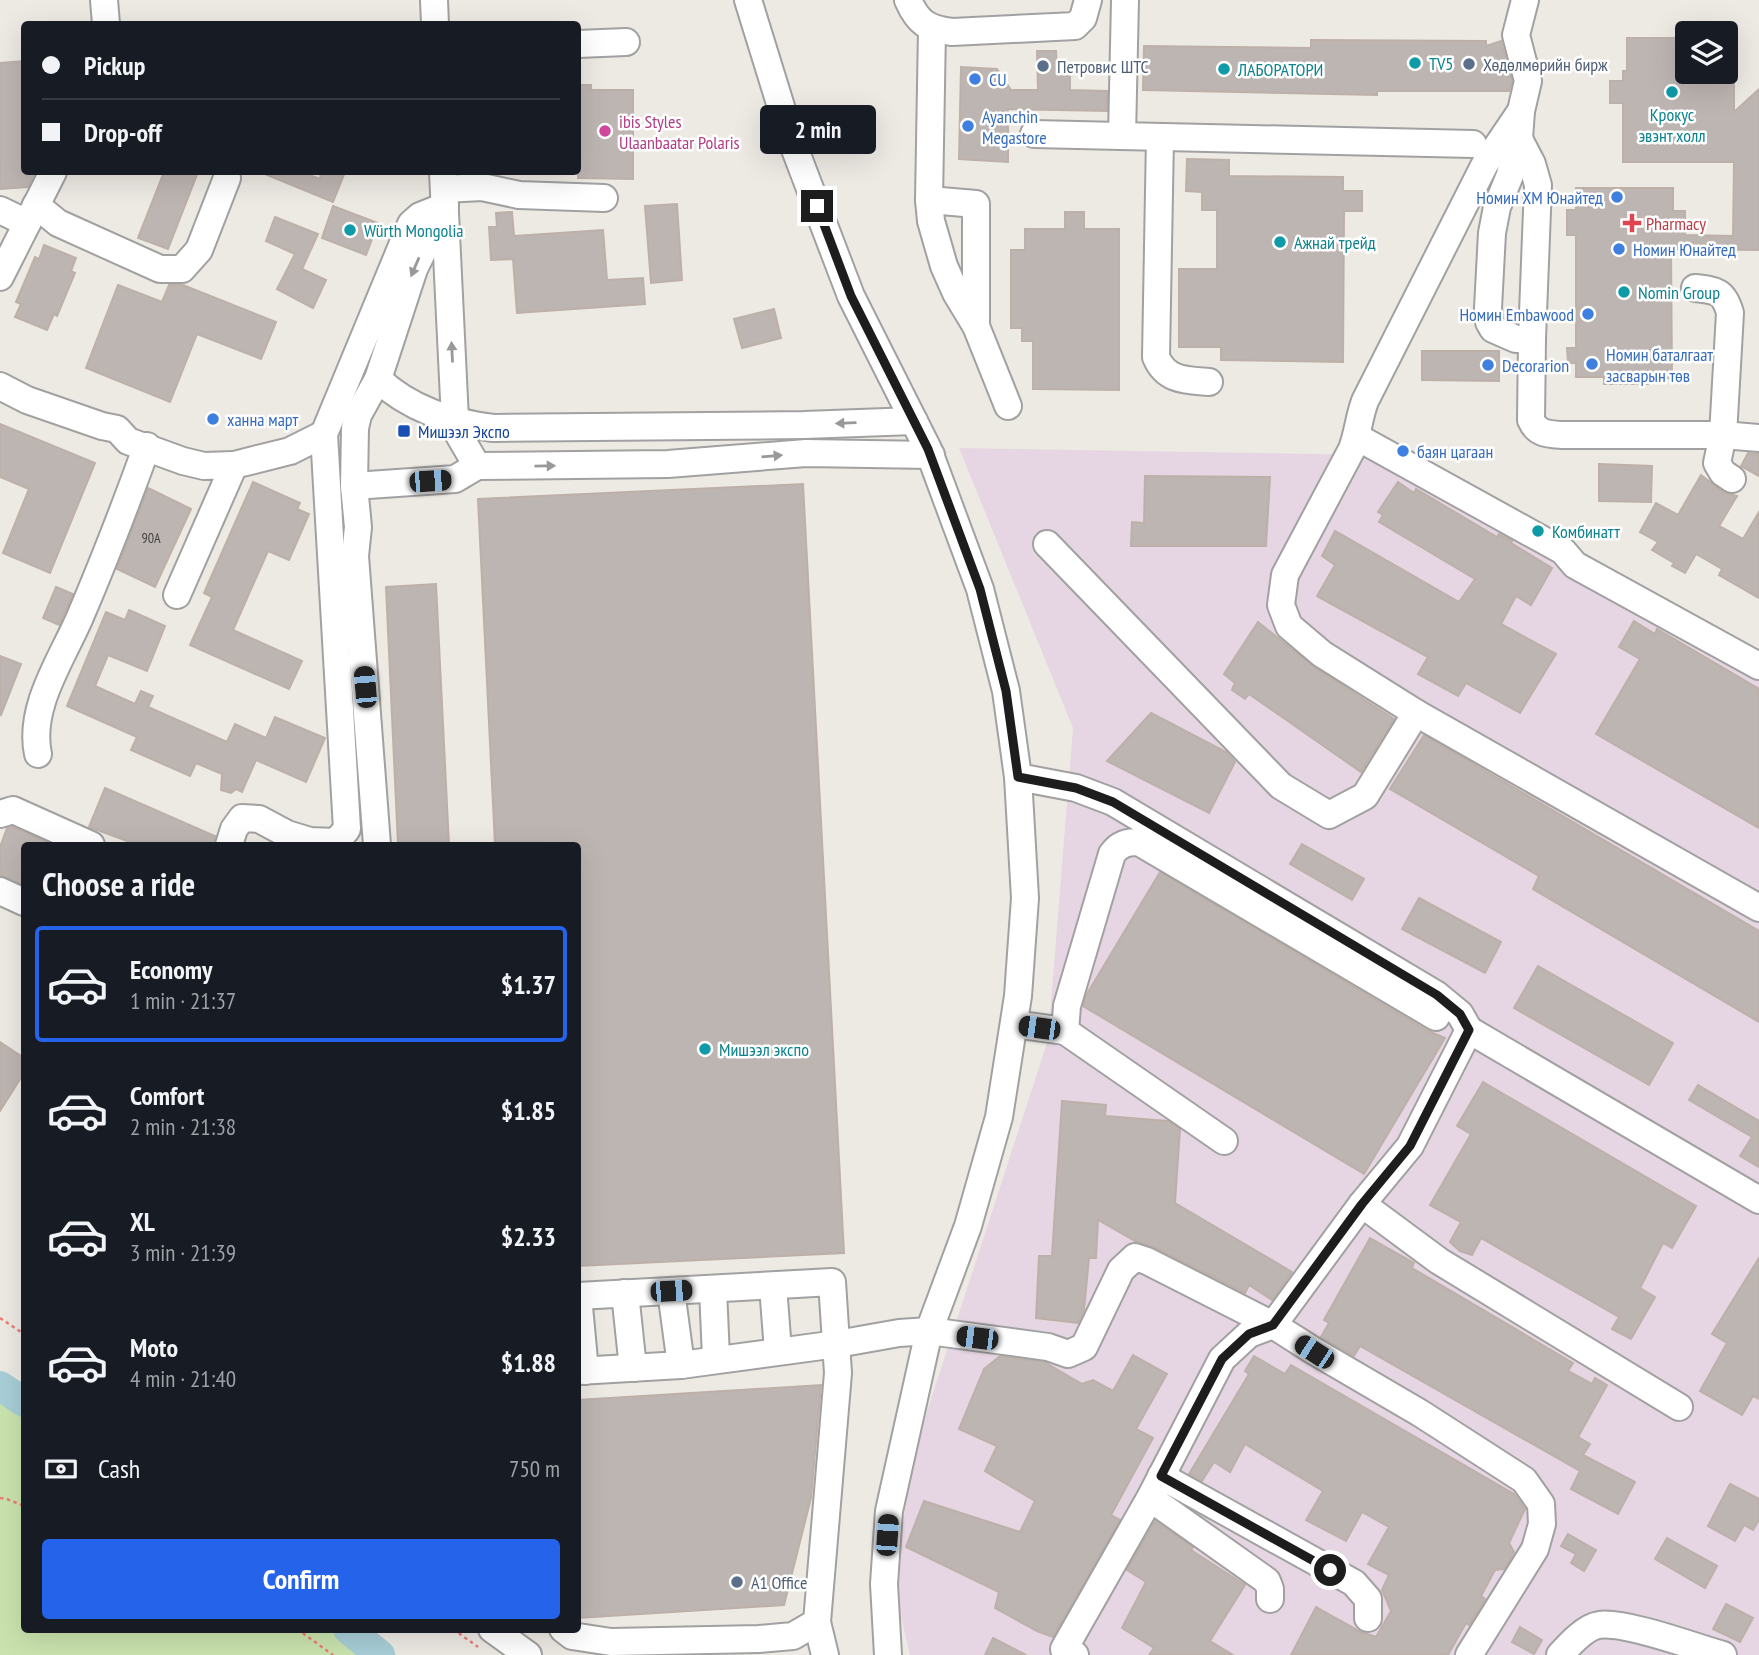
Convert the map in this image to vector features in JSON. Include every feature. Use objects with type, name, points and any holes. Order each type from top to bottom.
[{"type":"street","points":[[104,0],[106,21]]},
{"type":"street","points":[[434,0],[435,21]]},
{"type":"street","points":[[748,0],[791,139],[851,296],[930,456],[980,589],[1006,691],[1018,777],[1025,898],[1014,1024],[999,1117],[968,1226],[929,1331],[889,1511],[884,1584],[888,1655]]},
{"type":"street","points":[[908,0],[912,10],[932,29],[952,32],[1074,26],[1083,18],[1088,0]]},
{"type":"street","points":[[1122,136],[1125,0]]},
{"type":"street","points":[[1525,0],[1517,35],[1528,81],[1521,111],[1519,139],[1510,175],[1497,207],[1492,233],[1489,322],[1493,329],[1504,335],[1532,339]]},
{"type":"street","points":[[932,29],[929,200],[931,221],[944,266],[956,293],[976,326],[1009,406]]},
{"type":"street","points":[[581,44],[626,42]]},
{"type":"street","points":[[1521,111],[1485,164],[1372,388],[1357,421],[1357,437],[1285,575],[1281,604],[1289,626],[1322,654],[1416,713],[1759,908]]},
{"type":"street","points":[[1034,134],[1473,145]]},
{"type":"street","points":[[1160,137],[1156,357],[1160,367],[1176,379],[1209,382]]},
{"type":"street","points":[[1519,139],[1532,164],[1538,185],[1531,419],[1535,428],[1546,434],[1622,437],[1723,435],[1759,438]]},
{"type":"street","points":[[0,277],[52,175]]},
{"type":"street","points":[[0,210],[32,214],[58,223],[160,269],[182,268],[199,250],[227,178]]},
{"type":"street","points":[[230,842],[234,829],[242,818],[259,819],[287,834],[310,841],[336,842],[347,829],[324,434],[411,224],[444,189],[482,187],[519,195],[604,198]]},
{"type":"street","points":[[377,842],[355,556],[358,527],[354,486],[355,428],[366,397],[378,379],[444,189]]},
{"type":"street","points":[[444,189],[445,416],[477,466]]},
{"type":"street","points":[[929,200],[976,204],[976,326]]},
{"type":"street","points":[[1695,288],[1719,293],[1726,300],[1730,313],[1723,435],[1717,463],[1723,473],[1732,479]]},
{"type":"street","points":[[378,379],[397,396],[465,424],[493,428],[914,421]]},
{"type":"street","points":[[0,386],[27,400],[117,429],[128,441],[204,466],[234,465],[265,459],[290,451],[324,434]]},
{"type":"street","points":[[355,428],[370,413],[378,411],[445,416]]},
{"type":"street","points":[[668,464],[678,457],[684,443],[674,426]]},
{"type":"street","points":[[1357,437],[1563,551],[1576,565],[1759,666]]},
{"type":"street","points":[[38,754],[35,737],[49,681],[79,619],[147,446]]},
{"type":"street","points":[[354,486],[455,479],[477,466],[668,464],[806,453],[930,456]]},
{"type":"street","points":[[177,595],[234,465]]},
{"type":"street","points":[[1047,544],[1281,786],[1329,815],[1365,796],[1416,713]]},
{"type":"street","points":[[1018,777],[1076,788],[1113,802],[1437,995],[1460,1014],[1469,1030],[1759,1200]]},
{"type":"street","points":[[0,814],[13,810],[84,842]]},
{"type":"street","points":[[1065,1031],[1067,1006],[1112,854],[1127,842],[1139,842],[1436,1017]]},
{"type":"street","points":[[0,891],[21,901]]},
{"type":"street","points":[[1014,1024],[1065,1031],[1224,1141]]},
{"type":"street","points":[[1067,1653],[1082,1614],[1156,1487],[1222,1359],[1249,1334],[1273,1325],[1362,1204],[1410,1146],[1469,1030]]},
{"type":"street","points":[[1362,1204],[1439,1261],[1679,1407]]},
{"type":"street","points":[[581,1371],[681,1365],[929,1331],[1048,1347],[1068,1354],[1084,1347],[1121,1270],[1135,1258],[1147,1261],[1273,1325],[1314,1352],[1420,1413],[1524,1480],[1541,1504],[1542,1524],[1535,1549],[1469,1655]]},
{"type":"street","points":[[581,1296],[832,1282],[838,1373],[817,1622],[825,1655]]},
{"type":"street","points":[[773,1286],[778,1352]]},
{"type":"street","points":[[713,1289],[716,1359]]},
{"type":"street","points":[[671,1291],[681,1365]]},
{"type":"street","points":[[625,1293],[633,1368]]},
{"type":"street","points":[[1156,1487],[1267,1581],[1270,1599]]},
{"type":"street","points":[[1156,1487],[1354,1584],[1368,1599],[1368,1618]]},
{"type":"street","points":[[568,1633],[611,1649],[793,1636],[817,1622]]},
{"type":"street","points":[[1560,1655],[1572,1642],[1597,1625],[1623,1626],[1723,1655]]},
{"type":"street","points":[[486,1639],[528,1655]]},
{"type":"path","points":[[0,1318],[21,1333]]},
{"type":"path","points":[[0,1499],[21,1505]]},
{"type":"path","points":[[302,1633],[332,1655]]},
{"type":"path","points":[[466,1633],[486,1639]]},
{"type":"shaded area","points":[[959,448],[1369,455],[1759,662],[1759,1655],[910,1655],[892,1579],[919,1436],[1048,1040],[1073,728]]},
{"type":"green space","points":[[0,1375],[21,1391],[21,1633],[366,1633],[397,1655],[0,1655]]},
{"type":"building","points":[[1627,38],[1675,38],[1675,84],[1734,84],[1734,112],[1759,89],[1759,250],[1671,249],[1672,378],[1649,379],[1649,384],[1604,384],[1604,377],[1576,377],[1576,363],[1568,363],[1567,348],[1576,348],[1576,235],[1567,235],[1567,210],[1576,210],[1576,188],[1673,188],[1673,211],[1685,211],[1685,235],[1733,236],[1734,162],[1623,162],[1623,103],[1610,103],[1610,81],[1623,81],[1623,71],[1627,71]]},
{"type":"building","points":[[1311,40],[1486,41],[1486,46],[1501,41],[1512,81],[1509,91],[1377,91],[1377,95],[1143,90],[1144,46],[1311,48]]},
{"type":"building","points":[[1037,51],[1056,51],[1057,71],[1070,71],[1070,90],[1107,91],[1107,111],[1008,109],[1008,162],[959,159],[961,67],[997,69],[1011,90],[1038,90]]},
{"type":"building","points":[[21,61],[21,175],[34,175],[28,187],[0,189],[0,63]]},
{"type":"building","name":"ibis Styles Ulaanbaatar Polaris","points":[[581,85],[591,85],[591,90],[633,90],[633,179],[578,178],[578,175],[581,175]]},
{"type":"building","name":"Ажнай трейд","points":[[1187,159],[1229,160],[1229,176],[1343,177],[1343,191],[1362,191],[1362,211],[1344,211],[1343,362],[1221,360],[1221,347],[1179,347],[1179,269],[1217,269],[1217,210],[1202,210],[1202,192],[1186,191]]},
{"type":"building","points":[[163,175],[197,175],[168,249],[138,238]]},
{"type":"building","points":[[267,175],[309,175],[320,179],[321,175],[344,175],[333,202]]},
{"type":"building","points":[[677,204],[682,280],[651,283],[645,206]]},
{"type":"building","name":"Würth Mongolia","points":[[333,206],[378,223],[366,255],[322,238]]},
{"type":"building","points":[[512,212],[514,236],[603,230],[607,280],[643,278],[645,304],[517,313],[513,259],[491,260],[489,227],[497,227],[496,213]]},
{"type":"building","points":[[1065,212],[1084,212],[1084,229],[1119,229],[1119,390],[1033,389],[1033,341],[1022,341],[1022,328],[1011,328],[1011,250],[1025,250],[1025,229],[1065,229]]},
{"type":"building","points":[[275,217],[318,234],[302,269],[326,280],[313,308],[277,289],[295,254],[266,241]]},
{"type":"building","points":[[44,245],[76,258],[71,271],[75,273],[57,316],[54,314],[47,330],[15,317],[21,304],[16,302],[35,257],[39,259]]},
{"type":"building","points":[[118,285],[162,302],[169,285],[183,285],[276,322],[261,359],[197,334],[170,402],[86,368]]},
{"type":"building","points":[[774,309],[781,338],[742,348],[734,319]]},
{"type":"building","points":[[1422,351],[1499,351],[1499,381],[1422,380]]},
{"type":"building","points":[[0,424],[95,463],[50,573],[3,553],[29,489],[0,477]]},
{"type":"building","points":[[1748,453],[1759,454],[1759,476],[1741,466]]},
{"type":"building","points":[[1599,464],[1652,466],[1651,502],[1599,501]]},
{"type":"building","points":[[1701,475],[1723,492],[1737,496],[1719,526],[1743,539],[1759,512],[1759,598],[1719,575],[1722,569],[1696,554],[1685,573],[1672,566],[1674,563],[1652,550],[1658,542],[1640,532],[1656,503],[1678,515]]},
{"type":"building","points":[[1145,476],[1270,477],[1266,546],[1131,546],[1132,522],[1144,523]]},
{"type":"building","points":[[253,482],[300,503],[297,509],[309,514],[289,560],[268,551],[233,630],[302,661],[289,689],[190,645],[212,597],[204,593]]},
{"type":"building","points":[[1398,482],[1414,493],[1416,489],[1497,537],[1499,534],[1512,541],[1511,543],[1552,568],[1531,605],[1516,596],[1501,624],[1556,654],[1520,713],[1466,683],[1458,696],[1418,674],[1428,657],[1317,596],[1335,565],[1322,556],[1335,531],[1459,602],[1475,579],[1379,522],[1383,515],[1378,512]]},
{"type":"building","name":"Мишээл экспо","points":[[803,484],[844,1253],[581,1266],[581,842],[495,842],[478,499]]},
{"type":"building","points":[[148,488],[191,509],[155,587],[117,569]]},
{"type":"building","points":[[436,584],[449,842],[398,842],[386,587]]},
{"type":"building","points":[[56,587],[73,594],[59,625],[43,618]]},
{"type":"building","points":[[129,610],[165,626],[147,671],[108,655],[95,686],[135,704],[141,691],[153,696],[148,707],[227,742],[235,724],[266,738],[275,717],[325,738],[306,782],[256,760],[242,792],[236,789],[231,793],[221,790],[222,774],[196,763],[190,776],[131,750],[137,737],[67,706],[106,612],[125,620]]},
{"type":"building","points":[[1634,621],[1655,634],[1657,629],[1759,689],[1759,828],[1596,734],[1640,659],[1619,647]]},
{"type":"building","points":[[1258,622],[1314,667],[1394,719],[1361,772],[1249,694],[1245,699],[1232,690],[1235,683],[1224,674]]},
{"type":"building","points":[[0,656],[21,664],[1,715],[0,714]]},
{"type":"building","points":[[1151,713],[1226,752],[1235,762],[1209,813],[1107,761]]},
{"type":"building","points":[[1424,735],[1759,931],[1759,1022],[1533,889],[1539,876],[1390,789]]},
{"type":"building","points":[[105,788],[215,836],[214,842],[130,842],[89,827]]},
{"type":"building","points":[[12,827],[46,842],[21,842],[21,884],[0,875],[0,847],[7,828]]},
{"type":"building","points":[[1302,844],[1364,879],[1352,900],[1290,864]]},
{"type":"building","points":[[1160,872],[1428,1031],[1445,1038],[1364,1174],[1083,1006],[1087,994]]},
{"type":"building","points":[[1419,898],[1501,942],[1485,973],[1402,929]]},
{"type":"building","points":[[1538,966],[1673,1043],[1649,1085],[1514,1008]]},
{"type":"building","points":[[0,1042],[21,1056],[21,1078],[0,1111]]},
{"type":"building","points":[[1483,1082],[1696,1206],[1672,1248],[1663,1243],[1640,1288],[1655,1297],[1631,1339],[1612,1329],[1619,1317],[1481,1238],[1472,1255],[1460,1251],[1450,1242],[1461,1222],[1430,1205],[1471,1134],[1457,1126]]},
{"type":"building","points":[[1698,1085],[1759,1121],[1759,1167],[1740,1156],[1752,1137],[1689,1100]]},
{"type":"building","points":[[1062,1101],[1106,1105],[1105,1116],[1168,1121],[1180,1129],[1175,1203],[1292,1272],[1272,1300],[1249,1285],[1245,1293],[1154,1247],[1137,1242],[1098,1220],[1096,1258],[1089,1258],[1084,1310],[1078,1323],[1036,1318],[1039,1256],[1052,1256]]},
{"type":"building","points":[[1370,1238],[1414,1263],[1412,1268],[1573,1363],[1568,1371],[1592,1384],[1595,1378],[1607,1385],[1578,1437],[1590,1444],[1583,1455],[1635,1482],[1618,1514],[1571,1489],[1580,1471],[1360,1346],[1354,1356],[1321,1337],[1329,1323],[1324,1320]]},
{"type":"building","points":[[1759,1258],[1759,1399],[1753,1396],[1742,1415],[1700,1391],[1727,1343],[1712,1334]]},
{"type":"building","points":[[1133,1355],[1167,1374],[1136,1429],[1153,1438],[1111,1515],[1120,1520],[1053,1637],[995,1608],[999,1592],[906,1547],[924,1501],[1020,1532],[1035,1501],[985,1471],[997,1446],[959,1429],[984,1369],[1000,1356],[1044,1362],[1082,1384],[1093,1380],[1113,1391]]},
{"type":"building","points":[[1254,1356],[1285,1374],[1291,1365],[1514,1494],[1525,1509],[1509,1543],[1514,1552],[1504,1569],[1495,1570],[1481,1596],[1485,1599],[1469,1625],[1466,1623],[1448,1655],[1291,1655],[1316,1607],[1361,1632],[1376,1637],[1391,1611],[1382,1590],[1389,1575],[1368,1564],[1389,1527],[1362,1512],[1346,1541],[1306,1520],[1323,1491],[1245,1444],[1230,1472],[1214,1462],[1202,1481],[1189,1474],[1249,1374],[1245,1371]]},
{"type":"building","points":[[821,1385],[811,1498],[784,1605],[581,1618],[581,1400]]},
{"type":"building","points":[[1730,1484],[1759,1499],[1759,1520],[1753,1530],[1744,1525],[1735,1541],[1708,1526]]},
{"type":"building","points":[[1155,1521],[1193,1547],[1191,1550],[1245,1585],[1210,1641],[1233,1655],[1149,1655],[1154,1648],[1122,1628],[1146,1582],[1127,1570]]},
{"type":"building","points":[[1568,1534],[1596,1550],[1584,1571],[1571,1563],[1576,1554],[1561,1546]]},
{"type":"building","points":[[1667,1538],[1717,1566],[1705,1588],[1655,1559]]},
{"type":"building","points":[[1726,1604],[1753,1618],[1740,1642],[1713,1629]]},
{"type":"building","points":[[1520,1627],[1542,1640],[1534,1654],[1512,1642]]},
{"type":"building","points":[[993,1638],[1026,1655],[985,1655]]},
{"type":"waterway","points":[[0,1386],[21,1400]]},
{"type":"waterway","points":[[353,1633],[380,1655]]},
{"type":"place","name":"TV5","points":[[1415,63]]},
{"type":"place","name":"Хөдөлмөрийн бирж","points":[[1469,64]]},
{"type":"place","name":"Петровис ШТС","points":[[1043,66]]},
{"type":"place","name":"ЛАБОРАТОРИ","points":[[1224,69]]},
{"type":"place","name":"CU","points":[[975,79]]},
{"type":"place","name":"Крокус эвэнт холл","points":[[1672,92]]},
{"type":"place","name":"Ayanchin Megastore","points":[[968,126]]},
{"type":"place","name":"ibis Styles Ulaanbaatar Polaris","points":[[605,131]]},
{"type":"place","name":"Номин ХМ Юнайтед","points":[[1617,197]]},
{"type":"place","name":"Pharmacy","points":[[1632,223]]},
{"type":"place","name":"Würth Mongolia","points":[[350,230]]},
{"type":"place","name":"Ажнай трейд","points":[[1280,242]]},
{"type":"place","name":"Номин Юнайтед","points":[[1619,249]]},
{"type":"place","name":"Nomin Group","points":[[1624,292]]},
{"type":"place","name":"Номин Embawood","points":[[1588,314]]},
{"type":"place","name":"Номин баталгаат засварын төв","points":[[1592,364]]},
{"type":"place","name":"Decorarion","points":[[1488,365]]},
{"type":"place","name":"ханна март","points":[[213,419]]},
{"type":"place","name":"Мишээл Экспо","points":[[404,431]]},
{"type":"place","name":"баян цагаан","points":[[1403,451]]},
{"type":"place","name":"Комбинатт","points":[[1538,531]]},
{"type":"place","name":"Мишээл экспо","points":[[705,1049]]},
{"type":"place","name":"A1 Office","points":[[737,1582]]},
{"type":"route","points":[[817,206],[851,296],[928,449],[980,589],[1006,691],[1018,777],[1076,788],[1113,802],[1437,995],[1460,1014],[1469,1030],[1410,1146],[1362,1204],[1273,1325],[1249,1334],[1222,1359],[1161,1476],[1330,1570]]}]
